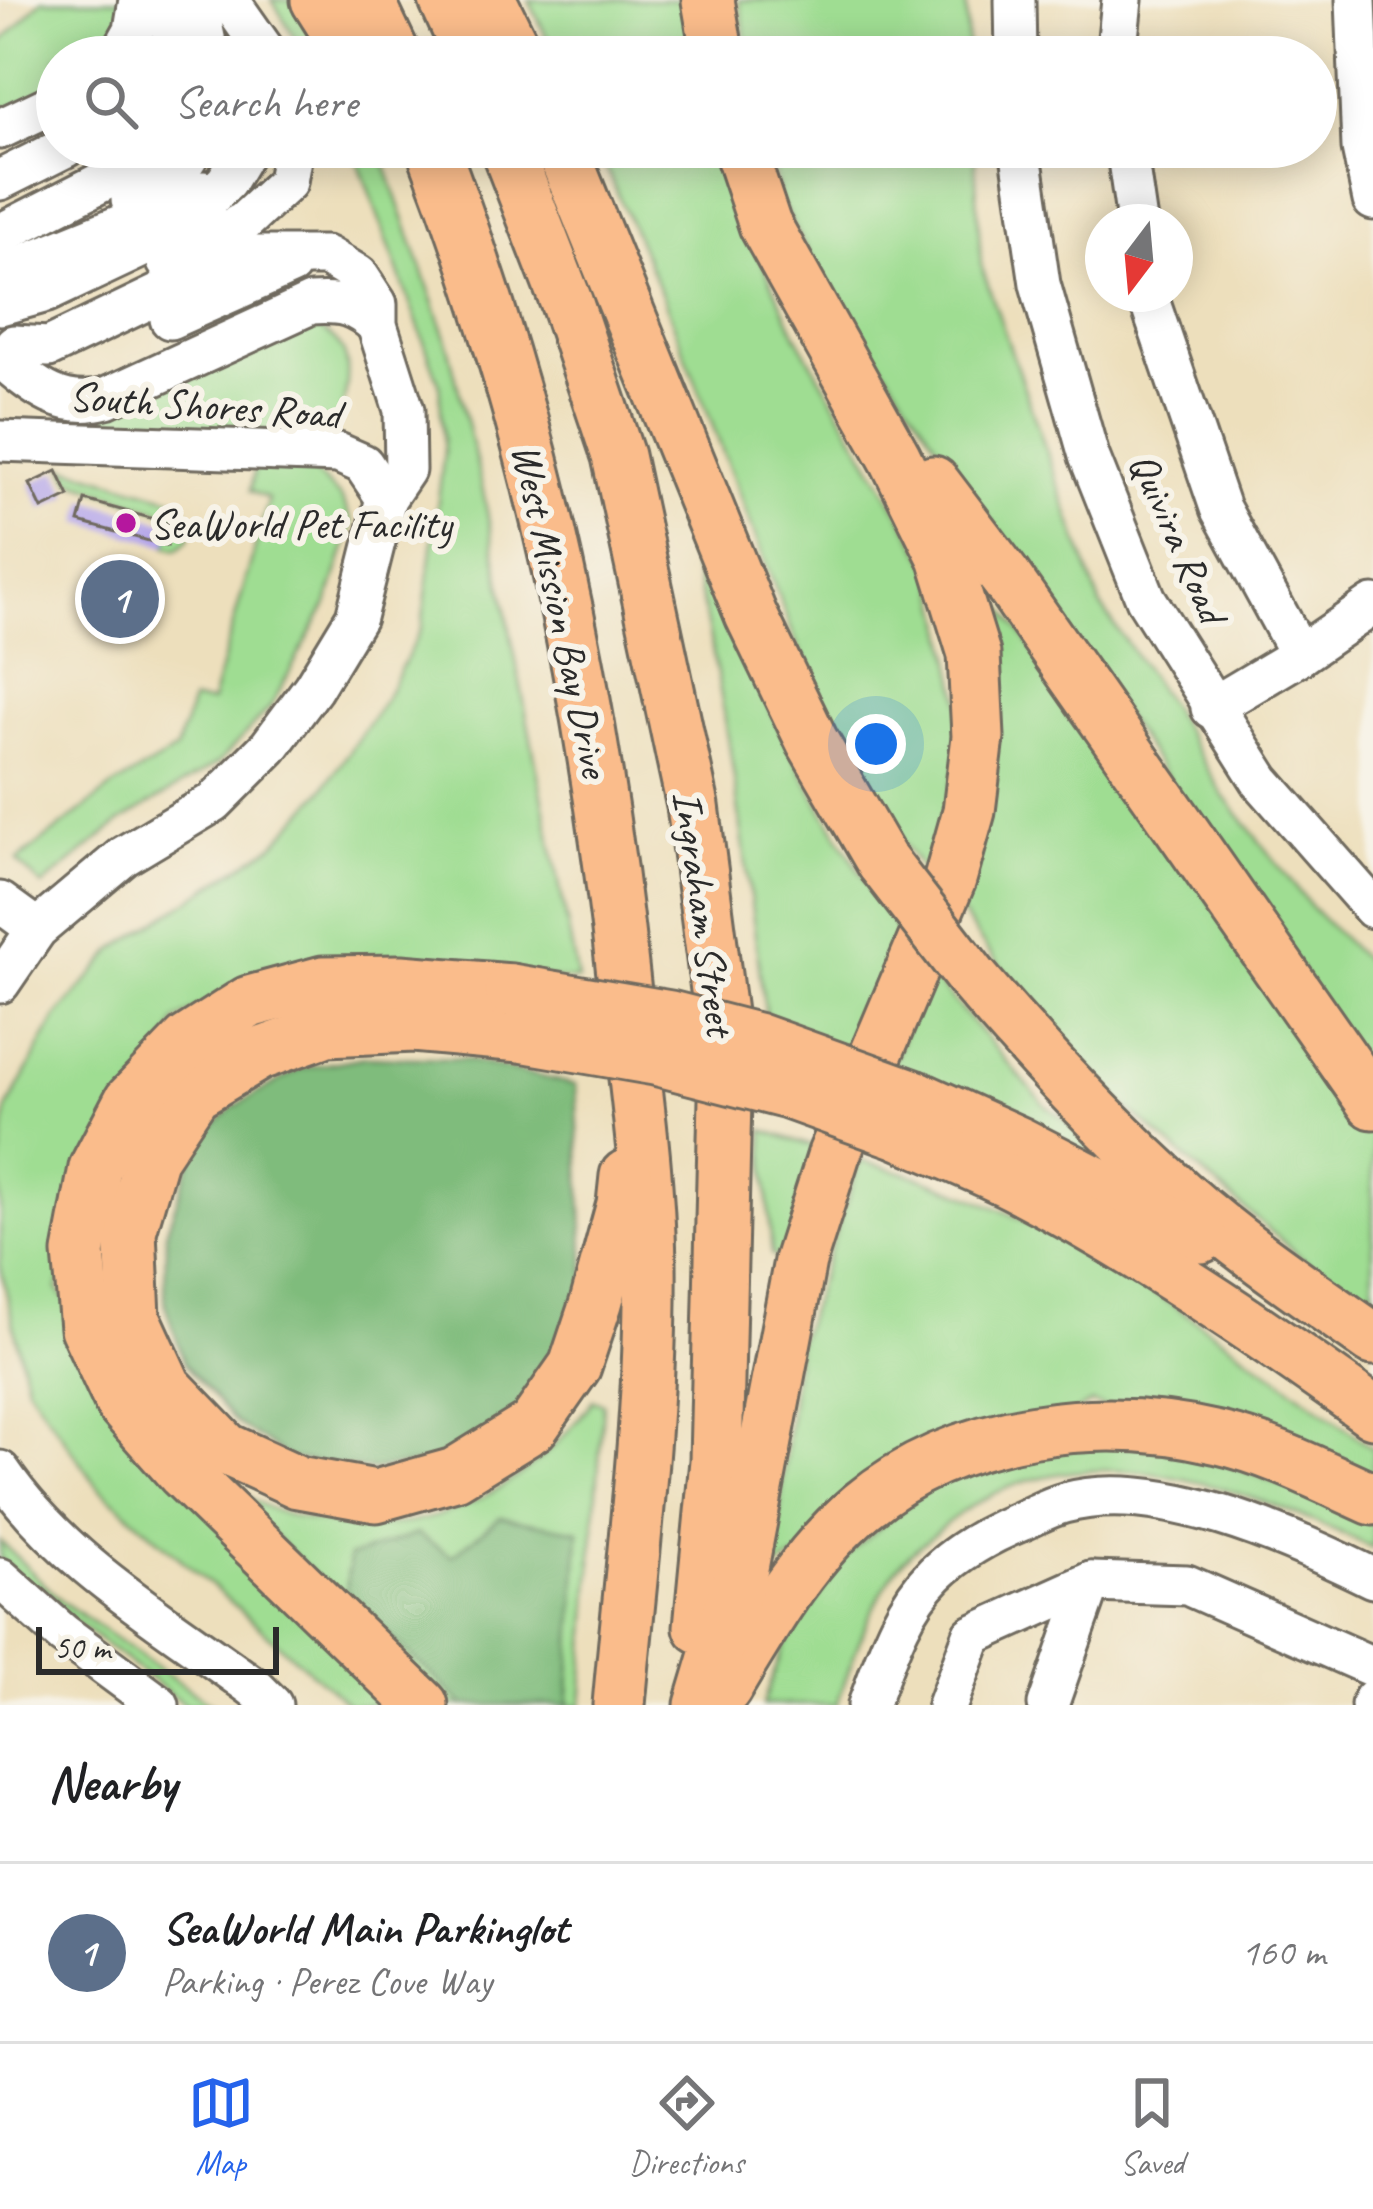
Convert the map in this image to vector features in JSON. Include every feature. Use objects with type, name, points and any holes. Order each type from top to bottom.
[{"type":"main road","points":[[317,0],[339,36]]},
{"type":"main road","points":[[368,0],[385,36]]},
{"type":"main road","points":[[445,0],[461,36]]},
{"type":"main road","points":[[490,0],[508,36]]},
{"type":"main road","points":[[708,0],[714,36]]},
{"type":"main road","points":[[423,168],[461,223]]},
{"type":"main road","name":"West Mission Bay Drive","points":[[440,168],[526,430],[575,638],[610,849],[636,1085]]},
{"type":"main road","name":"Ingraham Street","points":[[514,168],[618,456],[692,806],[726,1059],[716,1461],[697,1705]]},
{"type":"main road","points":[[570,168],[751,615],[812,741],[883,863],[1036,1053],[1102,1120],[1183,1196],[1373,1340]]},
{"type":"main road","points":[[697,1705],[742,1568],[800,1261],[834,1154],[950,879],[969,812],[979,737],[974,654],[944,556],[895,458],[764,225],[746,168]]},
{"type":"main road","points":[[827,341],[1006,578],[1373,1103]]},
{"type":"main road","points":[[422,1705],[183,1473],[121,1403],[86,1328],[79,1253],[95,1168],[130,1101],[188,1041],[249,1001],[323,982],[401,981],[655,1059],[1019,1143],[1283,1276]]},
{"type":"main road","points":[[516,1013],[413,1026],[327,1030],[259,1054],[194,1093],[152,1156],[130,1231],[134,1317],[166,1388],[226,1449],[298,1482],[376,1496],[455,1474],[533,1426],[574,1366],[596,1303],[623,1204],[636,1085]]},
{"type":"main road","points":[[619,1705],[644,1429],[650,1266],[646,1157],[636,1085]]},
{"type":"main road","points":[[908,1115],[1272,1339],[1373,1412]]},
{"type":"main road","points":[[716,1705],[810,1559],[862,1506],[912,1472],[977,1446],[1064,1426],[1146,1425],[1223,1439],[1373,1499]]},
{"type":"street","points":[[131,36],[139,0]]},
{"type":"street","points":[[152,0],[154,36]]},
{"type":"street","points":[[163,0],[172,36]]},
{"type":"street","points":[[192,0],[199,9],[205,36]]},
{"type":"street","points":[[209,0],[230,36]]},
{"type":"street","points":[[229,0],[254,36]]},
{"type":"street","points":[[1015,0],[1016,36]]},
{"type":"street","points":[[1119,36],[1122,0]]},
{"type":"street","points":[[1356,0],[1362,148],[1373,200]]},
{"type":"street","points":[[0,129],[36,112]]},
{"type":"street","points":[[0,157],[36,139]]},
{"type":"street","points":[[0,179],[36,162]]},
{"type":"street","points":[[0,212],[85,168]]},
{"type":"street","points":[[0,234],[129,168]]},
{"type":"street","points":[[0,258],[150,191],[180,168]]},
{"type":"street","points":[[0,305],[47,292],[174,232],[234,168]]},
{"type":"street","points":[[7,349],[244,222],[286,182],[289,168]]},
{"type":"street","name":"Quivira Road","points":[[1023,168],[1040,284],[1089,456],[1146,599],[1261,781],[1373,908]]},
{"type":"street","points":[[1129,168],[1134,204]]},
{"type":"street","points":[[0,274],[226,182]]},
{"type":"street","points":[[0,983],[37,929],[124,856],[214,802],[269,747],[313,688],[356,616],[386,497],[405,470],[404,410],[377,325],[377,304],[358,274],[326,256],[275,270],[59,367],[7,349]]},
{"type":"street","points":[[7,349],[72,388],[262,297],[308,290],[359,309],[377,325]]},
{"type":"street","points":[[1150,312],[1220,508],[1300,655]]},
{"type":"street","name":"South Shores Road","points":[[0,441],[338,453],[363,464],[386,497]]},
{"type":"street","points":[[1211,708],[1373,605]]},
{"type":"street","points":[[0,902],[37,929]]},
{"type":"street","points":[[0,1471],[30,1515],[73,1557],[272,1705]]},
{"type":"street","points":[[868,1705],[895,1634],[934,1576],[985,1536],[1066,1502],[1135,1497],[1219,1515],[1322,1553],[1373,1578]]},
{"type":"street","points":[[0,1578],[63,1634],[159,1705]]},
{"type":"street","points":[[947,1705],[974,1635],[1091,1582],[1187,1585],[1373,1666]]},
{"type":"street","points":[[1048,1705],[1091,1582]]},
{"type":"green space","points":[[42,0],[128,0],[113,36],[36,36],[36,95],[0,112],[0,44]]},
{"type":"green space","points":[[272,0],[299,0],[321,36],[294,36]]},
{"type":"green space","points":[[529,0],[685,0],[694,36],[546,36]]},
{"type":"green space","points":[[739,0],[966,0],[967,36],[745,36]]},
{"type":"green space","points":[[361,168],[386,168],[446,338],[482,486],[578,980],[263,968],[176,1021],[57,1289],[398,1705],[349,1705],[98,1487],[27,1386],[0,1264],[0,1167],[7,1109],[56,1018],[115,949],[275,844],[322,791],[384,701],[422,627],[444,452],[439,383]]},
{"type":"green space","points":[[606,168],[718,168],[797,337],[934,573],[965,724],[930,882],[849,763],[793,634],[665,302]]},
{"type":"green space","points":[[773,168],[975,168],[981,265],[1100,604],[1223,795],[1311,907],[1373,969],[1373,1077],[822,277],[780,200]]},
{"type":"green space","points":[[300,322],[331,336],[345,357],[347,384],[340,417],[308,428],[242,436],[72,424],[78,418]]},
{"type":"green space","points":[[64,467],[181,501],[190,518],[189,539],[178,549],[167,546],[170,514],[71,481]]},
{"type":"green space","points":[[255,467],[309,467],[341,498],[353,523],[327,604],[271,706],[218,763],[120,822],[42,886],[17,861],[111,788],[176,750],[192,701],[211,702],[269,499],[250,491]]},
{"type":"green space","points":[[688,499],[743,648],[780,729],[832,826],[912,950],[863,1053],[767,1027],[721,696],[675,502]]},
{"type":"green space","points":[[976,569],[1373,1131],[1373,1313],[1324,1277],[1089,1075],[955,905],[979,605]]},
{"type":"green space","points":[[926,970],[1045,1105],[1091,1140],[1096,1161],[892,1068]]},
{"type":"green space","points":[[365,1057],[464,1059],[576,1085],[586,1293],[547,1385],[494,1428],[435,1461],[372,1470],[291,1459],[235,1422],[185,1364],[165,1304],[166,1232],[198,1140],[234,1107],[300,1069]]},
{"type":"green space","points":[[763,1130],[824,1150],[784,1260],[772,1255]]},
{"type":"green space","points":[[860,1161],[996,1208],[1130,1278],[1195,1319],[1373,1449],[1373,1483],[1092,1403],[774,1569],[797,1346]]},
{"type":"green space","points":[[593,1400],[603,1403],[582,1705],[568,1705],[578,1531],[452,1556],[346,1595],[464,1705],[449,1705],[212,1476],[269,1508],[304,1519],[379,1526],[416,1521],[484,1497],[514,1478],[543,1456]]},
{"type":"green space","points":[[1124,1440],[1229,1465],[1373,1519],[1373,1548],[1265,1502],[1151,1473],[1094,1470],[1038,1478],[985,1498],[901,1563],[872,1612],[837,1705],[763,1705],[783,1648],[848,1554],[935,1481],[1032,1445]]},
{"type":"green space","points":[[500,1517],[579,1531],[568,1705],[464,1705],[346,1595],[349,1557],[417,1534],[452,1556]]},
{"type":"green space","points":[[0,1541],[63,1602],[212,1705],[185,1705],[36,1592],[0,1558]]},
{"type":"building","points":[[57,471],[69,496],[42,509],[30,484]]},
{"type":"building","name":"SeaWorld Pet Facility","points":[[85,500],[172,524],[167,546],[79,522]]},
{"type":"place","name":"SeaWorld Pet Facility","points":[[126,523]]},
{"type":"place","name":"SeaWorld Main Parkinglot","points":[[120,599]]}]
